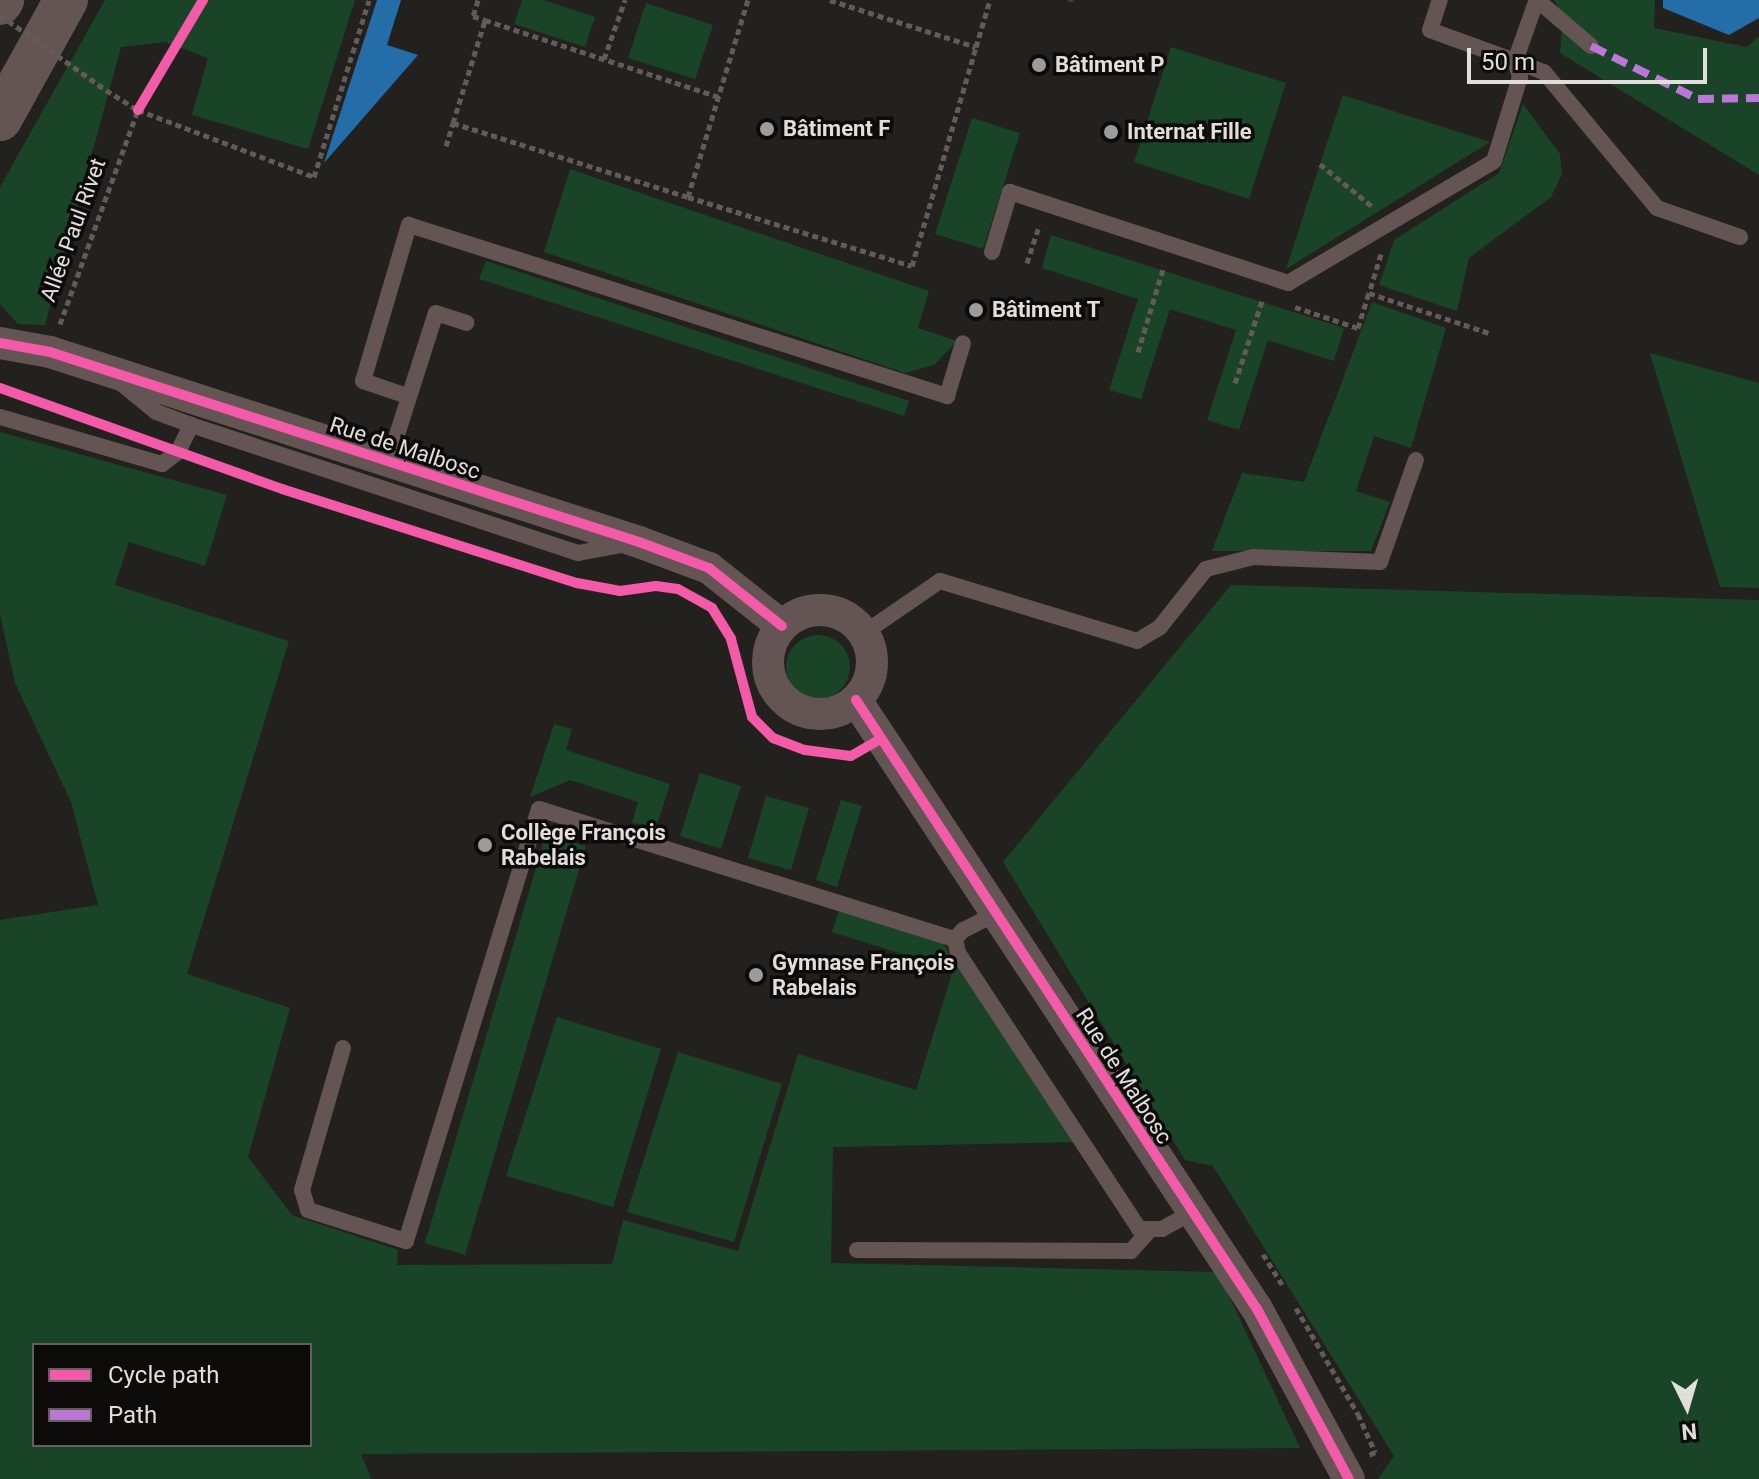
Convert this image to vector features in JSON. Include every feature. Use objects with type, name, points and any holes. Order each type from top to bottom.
[{"type":"main road","points":[[0,119],[66,0]]},
{"type":"street","name":"Rue de Malbosc","points":[[4,337],[639,542],[709,568],[782,626]]},
{"type":"street","points":[[813,610],[832,611],[864,633],[872,668],[856,700],[824,714],[790,705],[769,674],[768,656],[782,626],[813,610]]},
{"type":"street","name":"Rue de Malbosc","points":[[856,700],[1257,1309],[1349,1479]]},
{"type":"lane","points":[[1440,0],[1430,30],[1544,72],[1657,208],[1740,237]]},
{"type":"lane","points":[[992,252],[1010,192],[1288,283],[1494,161],[1520,77],[1515,61],[1536,1],[1591,46]]},
{"type":"lane","points":[[407,396],[363,381],[409,225],[947,396],[963,343]]},
{"type":"lane","points":[[388,463],[436,313],[466,323]]},
{"type":"lane","points":[[107,372],[156,412],[578,553],[639,542]]},
{"type":"lane","points":[[0,417],[144,463],[162,464],[178,452],[191,425]]},
{"type":"lane","points":[[864,633],[940,581],[1137,641],[1160,627],[1206,569],[1253,557],[1380,562],[1416,460]]},
{"type":"lane","points":[[343,1048],[302,1190],[308,1210],[406,1241],[539,809],[955,939],[975,979],[1139,1229],[1147,1233]]},
{"type":"lane","points":[[955,939],[995,914]]},
{"type":"lane","points":[[857,1250],[1131,1251],[1147,1233],[1191,1213]]},
{"type":"path","points":[[0,15],[138,110],[314,177],[369,0]]},
{"type":"path","points":[[478,0],[473,16],[719,97]]},
{"type":"path","points":[[604,59],[625,0]]},
{"type":"path","points":[[688,197],[748,0]]},
{"type":"path","points":[[830,0],[976,47]]},
{"type":"path","points":[[453,123],[912,266],[990,0]]},
{"type":"path","points":[[446,146],[485,20]]},
{"type":"path","points":[[138,110],[146,98]]},
{"type":"path","points":[[1320,164],[1391,221],[1369,293],[1489,333]]},
{"type":"path","points":[[1138,352],[1164,265]]},
{"type":"path","points":[[1235,383],[1263,297]]},
{"type":"green space","points":[[105,0],[355,0],[308,149],[192,115],[208,58],[165,42],[121,47],[45,325],[18,324],[0,304],[0,187]]},
{"type":"green space","points":[[522,0],[543,0],[595,17],[585,47],[514,24]]},
{"type":"green space","points":[[1554,0],[1655,0],[1654,28],[1747,47],[1759,36],[1759,175],[1560,53],[1563,16]]},
{"type":"green space","points":[[646,3],[713,25],[695,79],[628,58]]},
{"type":"green space","points":[[1171,47],[1286,83],[1249,199],[1134,162]]},
{"type":"green space","points":[[1343,95],[1490,142],[1286,269],[1320,164]]},
{"type":"green space","points":[[1523,104],[1560,154],[1562,174],[1551,197],[1469,258],[1457,311],[1379,285],[1394,240],[1499,173]]},
{"type":"green space","points":[[972,118],[1020,133],[983,249],[935,234]]},
{"type":"green space","points":[[570,169],[929,291],[918,328],[957,341],[934,365],[905,373],[544,252]]},
{"type":"green space","points":[[1051,235],[1344,328],[1334,361],[1268,340],[1239,430],[1207,420],[1236,330],[1170,309],[1141,399],[1109,390],[1138,299],[1042,268]]},
{"type":"green space","points":[[486,261],[909,401],[904,416],[479,279]]},
{"type":"green space","points":[[1372,302],[1446,328],[1411,448],[1374,436],[1356,491],[1390,502],[1371,551],[1212,551],[1242,473],[1304,482]]},
{"type":"green space","points":[[1650,353],[1759,383],[1759,588],[1720,587]]},
{"type":"green space","points":[[0,432],[227,495],[205,566],[129,542],[115,585],[289,641],[187,974],[290,1008],[248,1157],[292,1215],[398,1250],[397,1265],[612,1264],[623,1220],[738,1251],[798,1054],[916,1090],[953,970],[832,932],[839,911],[941,940],[1073,1142],[833,1147],[831,1263],[1218,1272],[1300,1448],[361,1454],[371,1479],[0,1479],[0,920],[98,905],[71,802],[15,683],[0,614]]},
{"type":"green space","points":[[1231,585],[1759,600],[1759,1479],[1378,1479],[1394,1456],[1213,1166],[1185,1160],[1003,862]]},
{"type":"green space","points":[[818,635],[830,637],[841,644],[848,655],[848,679],[841,690],[830,697],[818,699],[806,697],[795,690],[788,679],[786,667],[788,655],[795,644],[806,637]]},
{"type":"green space","points":[[554,724],[572,729],[566,750],[670,784],[656,828],[632,823],[638,802],[570,780],[530,797]]},
{"type":"green space","points":[[700,773],[741,786],[721,849],[680,836]]},
{"type":"green space","points":[[766,796],[809,808],[791,870],[748,858]]},
{"type":"green space","points":[[841,800],[862,806],[837,887],[816,880]]},
{"type":"green space","points":[[546,834],[586,846],[465,1255],[425,1243]]},
{"type":"green space","points":[[557,1017],[661,1049],[613,1207],[506,1176]]},
{"type":"green space","points":[[678,1052],[782,1084],[734,1242],[627,1212]]},
{"type":"water","points":[[377,0],[401,0],[387,45],[418,55],[324,163]]},
{"type":"water","points":[[1663,0],[1759,0],[1759,18],[1729,35],[1663,8]]},
{"type":"marked path","points":[[1591,46],[1698,99],[1759,98]]},
{"type":"cycle path","points":[[138,110],[203,0]]},
{"type":"cycle path","points":[[0,343],[50,352],[639,542],[709,568],[782,626]]},
{"type":"cycle path","points":[[0,388],[282,489],[577,583],[620,591],[656,586],[678,589],[712,608],[731,639],[752,717],[773,738],[805,750],[851,756],[881,739]]},
{"type":"cycle path","points":[[856,700],[1257,1309],[1349,1479]]},
{"type":"place","name":"Bâtiment P","points":[[1039,65]]},
{"type":"place","name":"Bâtiment F","points":[[767,129]]},
{"type":"place","name":"Internat Fille","points":[[1111,132]]},
{"type":"place","name":"Bâtiment T","points":[[976,310]]},
{"type":"place","name":"Collège François Rabelais","points":[[485,845]]},
{"type":"place","name":"Gymnase François Rabelais","points":[[756,975]]}]
